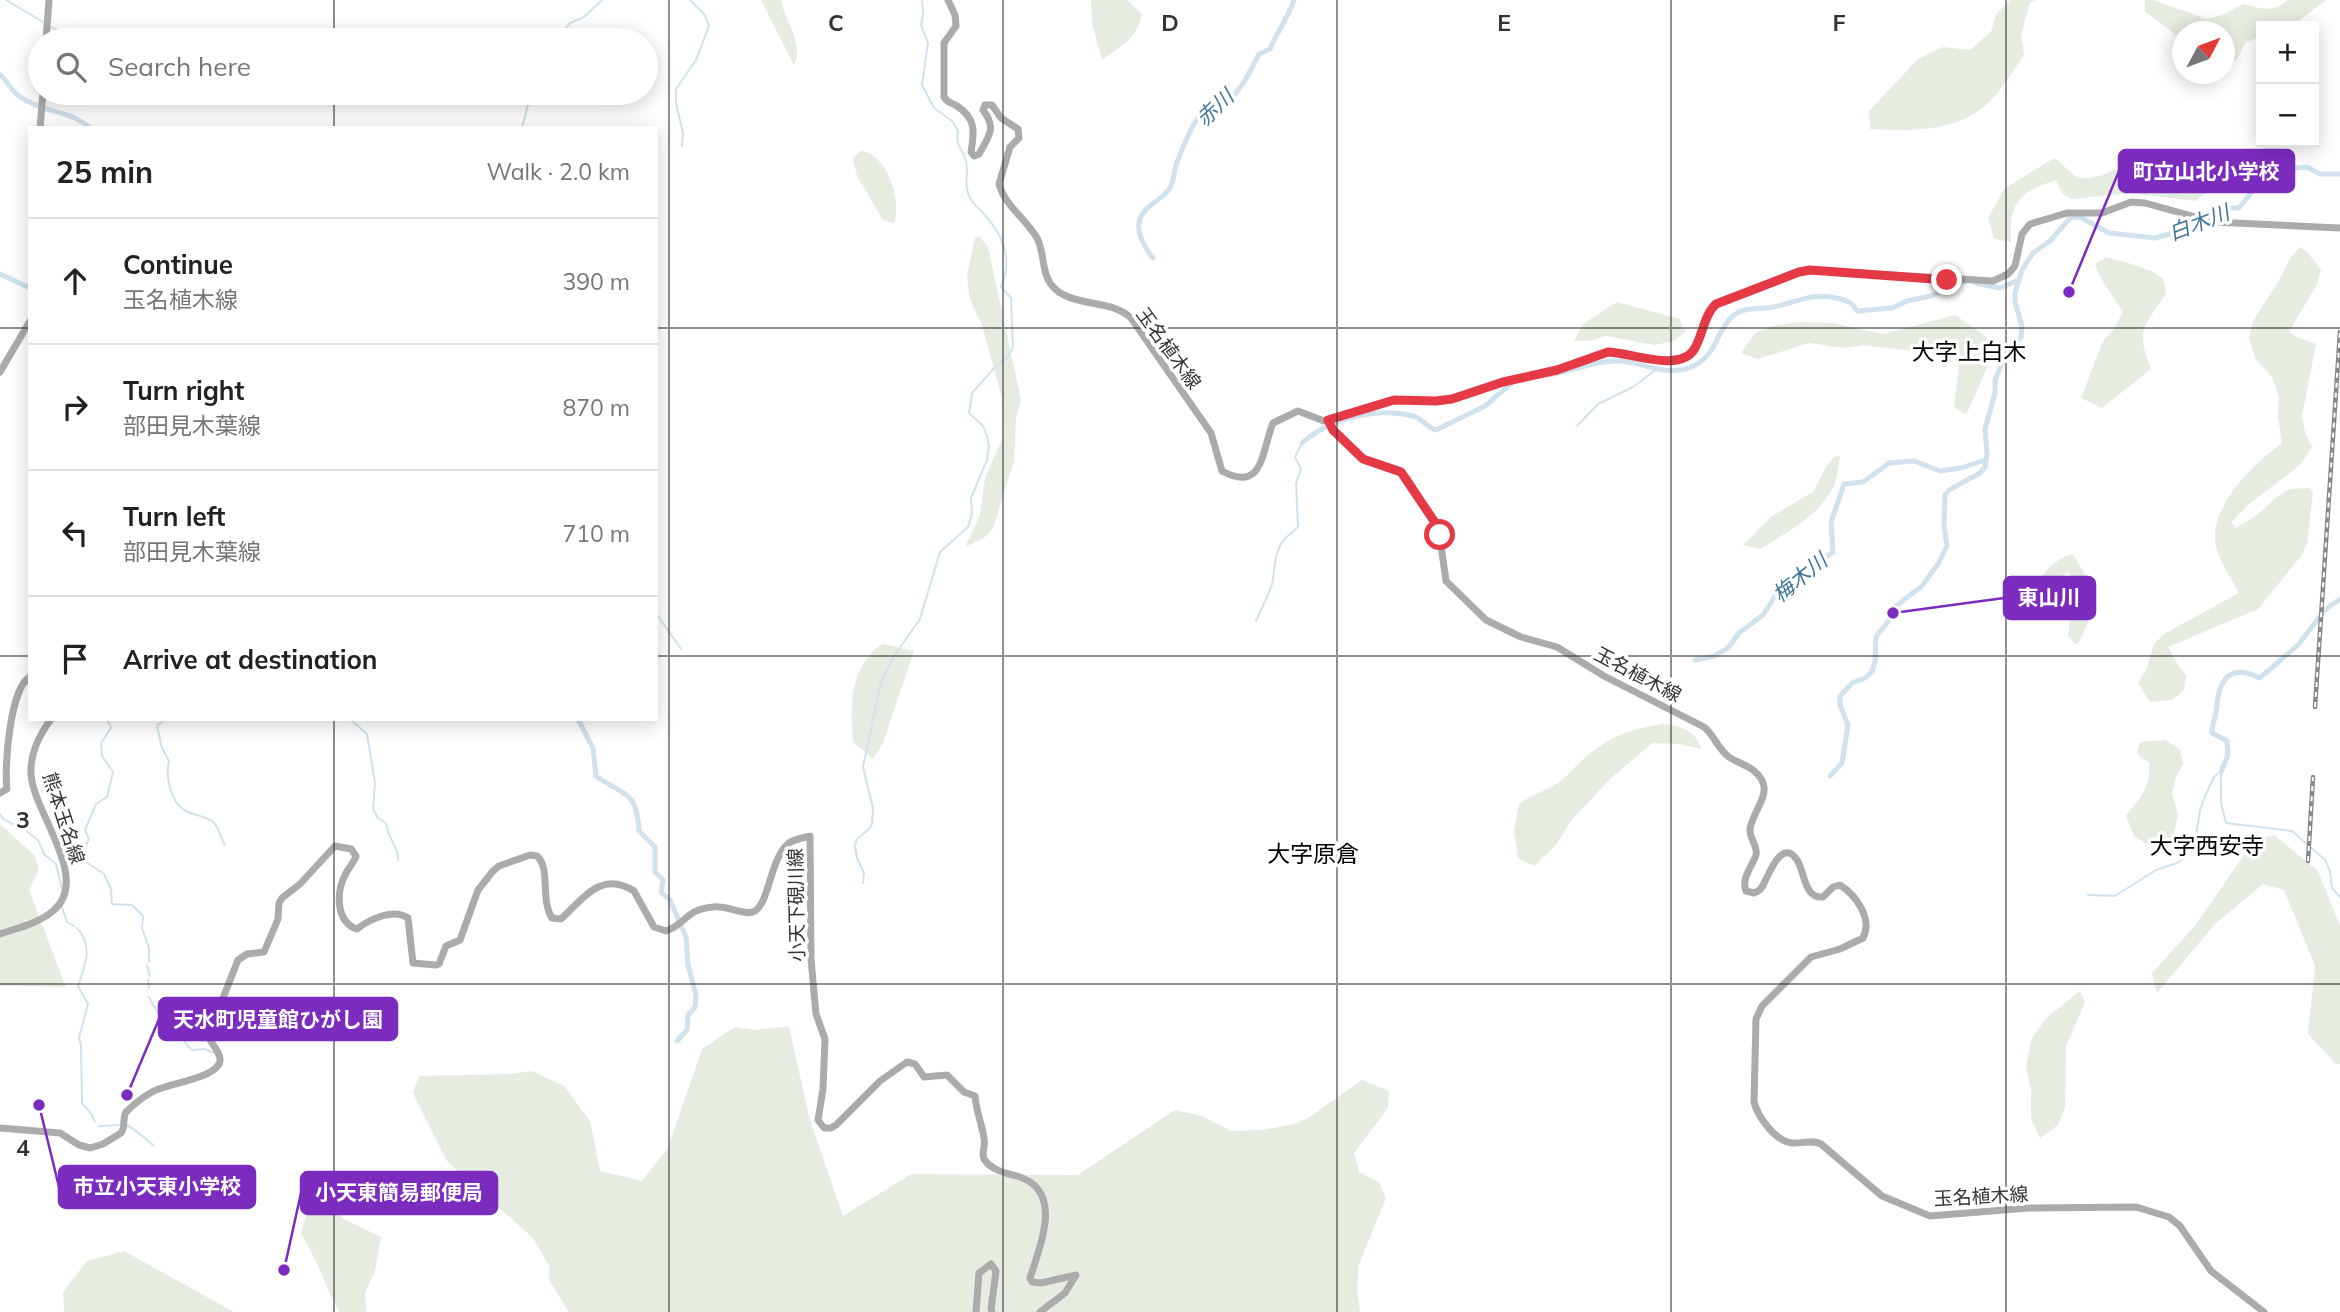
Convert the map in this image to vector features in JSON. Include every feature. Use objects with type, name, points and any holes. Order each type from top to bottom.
[{"type":"main road","points":[[47,28],[49,0]]},
{"type":"main road","name":"玉名植木線","points":[[948,0],[955,15],[956,26],[944,43],[944,97],[947,102],[960,109],[974,127],[971,150],[974,156],[979,154],[991,130],[991,120],[983,110],[985,105],[992,105],[1001,118],[1018,129],[1019,138],[1010,147],[999,184],[1006,200],[1037,239],[1044,272],[1063,295],[1118,310],[1131,318],[1211,433],[1219,467],[1229,475],[1243,479],[1251,476],[1266,451],[1271,427],[1277,420],[1298,411],[1330,424],[1363,459],[1396,469],[1407,478],[1439,531],[1446,581],[1486,620],[1521,637],[1557,647],[1604,676],[1704,727],[1729,757],[1744,764],[1760,777],[1765,790],[1750,829],[1756,854],[1745,879],[1746,891],[1754,893],[1762,888],[1775,861],[1787,854],[1798,861],[1808,890],[1814,896],[1823,897],[1833,887],[1840,885],[1861,907],[1866,925],[1863,938],[1840,949],[1811,957],[1762,1006],[1756,1019],[1754,1102],[1756,1110],[1776,1136],[1792,1143],[1811,1141],[1821,1144],[1882,1196],[1930,1216],[2028,1208],[2136,1207],[2159,1213],[2180,1226],[2211,1271],[2264,1312]]},
{"type":"main road","points":[[40,126],[42,105]]},
{"type":"main road","points":[[1330,424],[1394,400],[1452,399],[1503,382],[1557,370],[1608,352],[1649,361],[1684,357],[1693,351],[1708,314],[1716,304],[1799,272],[1810,270],[1993,281],[2008,274],[2015,266],[2025,228],[2036,222],[2081,211],[2102,213],[2139,202],[2210,221],[2340,228]]},
{"type":"main road","points":[[0,372],[28,324]]},
{"type":"main road","points":[[0,793],[7,789],[5,774],[9,725],[23,682],[28,678]]},
{"type":"main road","name":"熊本玉名線","points":[[0,934],[41,919],[63,901],[67,888],[64,864],[34,791],[31,773],[36,744],[50,721]]},
{"type":"main road","name":"小天下硯川線","points":[[0,1128],[60,1133],[79,1145],[95,1148],[121,1133],[124,1130],[126,1112],[154,1091],[205,1075],[218,1066],[219,1054],[208,1037],[238,960],[247,954],[264,952],[278,919],[282,898],[300,884],[335,845],[351,849],[356,856],[343,881],[340,911],[343,920],[357,929],[390,913],[404,915],[408,918],[413,962],[439,964],[446,946],[460,940],[478,890],[493,871],[499,866],[530,855],[537,856],[544,864],[546,902],[552,918],[561,919],[598,885],[606,884],[634,891],[654,927],[660,931],[672,929],[697,909],[724,906],[744,913],[754,912],[762,902],[769,878],[786,845],[810,837],[811,959],[816,1014],[825,1039],[823,1089],[817,1114],[819,1124],[824,1128],[836,1125],[880,1081],[907,1062],[915,1064],[924,1077],[947,1075],[964,1092],[975,1096],[985,1140],[985,1160],[992,1168],[1032,1182],[1045,1202],[1042,1240],[1031,1282],[1041,1283],[1076,1275],[1065,1293],[1040,1312]]},
{"type":"main road","points":[[976,1312],[977,1279],[979,1273],[991,1264],[996,1270],[990,1309],[992,1312]]},
{"type":"shaded area","points":[[761,0],[781,0],[796,40],[797,57],[794,65]]},
{"type":"shaded area","points":[[1091,0],[1127,0],[1142,14],[1133,35],[1102,60],[1092,23]]},
{"type":"shaded area","points":[[2010,0],[2036,0],[2030,2],[2021,35],[2024,55],[1992,99],[1979,110],[1950,124],[1903,130],[1870,129],[1869,111],[1918,59],[1943,47],[1970,50],[1991,32],[1996,14]]},
{"type":"shaded area","points":[[2145,0],[2153,0],[2207,19],[2243,4],[2266,9],[2277,7],[2288,0],[2326,0],[2299,21],[2256,21],[2256,38],[2245,43],[2235,61],[2235,21],[2172,21],[2172,32],[2145,11]]},
{"type":"shaded area","points":[[861,151],[878,160],[885,169],[896,203],[894,223],[883,220],[857,176],[853,158]]},
{"type":"shaded area","points":[[2054,158],[2080,177],[2093,178],[2135,164],[2143,165],[2174,181],[2185,182],[2203,178],[2208,191],[2196,201],[2130,193],[2072,199],[2062,193],[2056,180],[2033,189],[2019,200],[2012,217],[2011,242],[1994,239],[1988,218],[2004,189]]},
{"type":"shaded area","points":[[980,237],[988,247],[1021,400],[1016,417],[1014,461],[993,528],[984,538],[965,547],[980,515],[985,478],[1003,437],[1002,398],[982,325],[970,299],[967,276],[975,238]]},
{"type":"shaded area","points":[[2300,247],[2321,270],[2317,284],[2289,332],[2316,344],[2302,415],[2305,433],[2312,447],[2300,465],[2249,504],[2231,522],[2236,528],[2290,489],[2310,488],[2313,492],[2307,544],[2301,556],[2258,609],[2168,647],[2186,675],[2184,690],[2172,700],[2150,702],[2138,683],[2146,671],[2154,644],[2164,634],[2239,593],[2220,559],[2216,545],[2219,516],[2245,475],[2282,443],[2278,416],[2279,396],[2272,377],[2255,358],[2249,338],[2253,321],[2291,257]]},
{"type":"shaded area","points":[[2106,257],[2153,272],[2164,280],[2166,293],[2144,329],[2144,345],[2151,369],[2102,408],[2081,398],[2103,341],[2123,312],[2095,264]]},
{"type":"shaded area","points":[[1617,302],[1680,319],[1685,332],[1674,341],[1655,345],[1606,336],[1590,341],[1574,341],[1583,324]]},
{"type":"shaded area","points":[[1955,315],[1992,341],[1988,366],[1966,415],[1954,407],[1959,367],[1954,356],[1863,345],[1846,348],[1809,343],[1758,359],[1741,353],[1755,333],[1773,326],[1801,322],[1832,323],[1883,334]]},
{"type":"shaded area","points":[[1840,456],[1835,483],[1829,495],[1812,514],[1760,549],[1743,545],[1772,516],[1813,492],[1828,464],[1834,457]]},
{"type":"shaded area","points":[[2072,554],[2087,578],[2092,598],[2089,619],[2077,645],[2068,637],[2074,587],[2068,572],[2045,595],[2037,598],[2031,595],[2047,570]]},
{"type":"shaded area","points":[[883,644],[914,651],[883,743],[873,759],[853,742],[852,699],[861,669],[874,650]]},
{"type":"shaded area","points":[[1662,724],[1692,733],[1701,749],[1679,744],[1652,743],[1610,779],[1570,822],[1556,845],[1534,866],[1518,858],[1514,831],[1519,804],[1562,780],[1588,755],[1607,742],[1627,732]]},
{"type":"shaded area","points":[[2165,740],[2180,749],[2183,764],[2172,794],[2178,814],[2172,842],[2155,849],[2134,836],[2126,816],[2147,785],[2149,762],[2137,752],[2140,742]]},
{"type":"shaded area","points":[[0,824],[35,856],[39,869],[29,890],[66,987],[0,986]]},
{"type":"shaded area","points":[[2274,835],[2318,871],[2340,926],[2340,1064],[2336,1064],[2308,1034],[2315,966],[2284,890],[2263,884],[2215,924],[2157,993],[2152,973],[2194,927],[2254,841]]},
{"type":"shaded area","points":[[2080,991],[2085,1002],[2066,1046],[2065,1108],[2058,1125],[2040,1138],[2031,1118],[2031,1090],[2026,1066],[2032,1038],[2046,1018]]},
{"type":"shaded area","points":[[789,1026],[809,1117],[843,1216],[911,1174],[1078,1175],[1175,1110],[1201,1116],[1231,1131],[1263,1130],[1295,1124],[1310,1117],[1362,1080],[1389,1091],[1388,1108],[1354,1153],[1359,1172],[1379,1182],[1386,1198],[1359,1264],[1357,1288],[1360,1312],[569,1312],[549,1280],[550,1267],[533,1238],[447,1161],[413,1093],[419,1076],[532,1071],[564,1086],[590,1121],[600,1171],[642,1181],[668,1148],[702,1049],[735,1027],[755,1030]]},
{"type":"shaded area","points":[[310,1201],[327,1205],[344,1219],[381,1237],[375,1271],[365,1293],[366,1312],[338,1310],[301,1234]]},
{"type":"shaded area","points":[[124,1251],[234,1312],[64,1312],[63,1292],[87,1261]]},
{"type":"waterway","points":[[6,0],[43,22]]},
{"type":"waterway","points":[[566,28],[570,23],[584,17],[602,0]]},
{"type":"waterway","points":[[682,146],[683,133],[676,103],[676,89],[696,60],[709,26],[705,15],[690,0]]},
{"type":"waterway","points":[[863,883],[864,873],[855,846],[857,839],[872,824],[873,808],[863,767],[881,682],[894,656],[920,619],[940,552],[968,527],[972,513],[971,498],[987,460],[989,446],[983,426],[969,413],[972,393],[995,367],[1008,357],[1013,347],[1011,298],[1001,287],[1006,267],[1001,239],[968,193],[967,166],[958,144],[958,131],[952,121],[934,108],[922,85],[928,43],[921,25],[922,0]]},
{"type":"waterway","name":"赤川","points":[[1153,258],[1141,237],[1141,217],[1170,188],[1177,162],[1198,118],[1223,105],[1237,92],[1259,54],[1270,49],[1294,0]]},
{"type":"waterway","points":[[0,75],[16,94],[28,101]]},
{"type":"waterway","points":[[36,105],[74,118],[87,126]]},
{"type":"waterway","points":[[523,126],[528,105]]},
{"type":"waterway","points":[[1830,776],[1842,763],[1848,725],[1840,705],[1840,696],[1852,683],[1872,672],[1876,637],[1896,606],[1922,586],[1938,564],[1947,546],[1944,525],[1945,495],[1985,467],[1985,429],[1995,393],[1995,380],[2004,359],[2021,337],[2022,326],[2015,293],[2022,270],[2033,253],[2050,241],[2071,217],[2082,218],[2109,233],[2155,238],[2206,224],[2226,208],[2239,208],[2255,188],[2287,169],[2307,167],[2320,174],[2340,174]]},
{"type":"waterway","points":[[0,274],[28,287]]},
{"type":"waterway","name":"白木川","points":[[1975,283],[2000,288],[2019,280]]},
{"type":"waterway","name":"白木川","points":[[1548,375],[1616,361],[1670,371],[1689,368],[1705,358],[1727,322],[1742,311],[1822,296],[1846,301],[1857,311],[1892,308],[1965,282]]},
{"type":"waterway","points":[[1577,426],[1598,404],[1633,387],[1657,369]]},
{"type":"waterway","name":"白木川","points":[[1302,443],[1326,427],[1369,414],[1413,416],[1436,430],[1485,406],[1514,381]]},
{"type":"waterway","points":[[1256,621],[1272,584],[1278,551],[1284,540],[1298,526],[1296,483],[1301,469],[1295,457],[1302,443]]},
{"type":"waterway","name":"梅木川","points":[[1695,660],[1714,656],[1728,648],[1739,633],[1763,615],[1776,595],[1833,552],[1831,522],[1844,484],[1863,482],[1889,463],[1914,461],[1940,471],[1985,460]]},
{"type":"waterway","points":[[2221,772],[2228,755],[2227,741],[2212,733],[2224,680],[2241,672],[2259,678],[2262,676],[2298,645],[2325,610],[2340,599]]},
{"type":"waterway","points":[[658,616],[681,649]]},
{"type":"waterway","points":[[108,721],[111,728],[101,743],[102,756],[113,772],[107,797],[96,804],[85,830],[89,839],[84,849],[86,862],[104,874],[111,889],[112,904],[132,905],[143,916],[142,928],[149,948],[149,962]]},
{"type":"waterway","points":[[163,721],[157,726],[162,748],[169,761],[169,782],[176,802],[186,811],[212,821],[225,845]]},
{"type":"waterway","points":[[352,721],[367,734],[375,783],[373,809],[378,818],[386,823],[398,860]]},
{"type":"waterway","points":[[579,721],[593,748],[596,776],[628,796],[636,808],[639,831],[655,847],[655,872],[663,880],[661,892],[670,900],[686,937],[688,965],[696,995],[695,1007],[688,1015],[687,1030],[677,1041]]},
{"type":"waterway","points":[[2088,895],[2115,896],[2156,870],[2183,859],[2196,836],[2205,796],[2214,777],[2220,772]]},
{"type":"waterway","points":[[2221,772],[2221,803],[2226,823],[2292,831],[2325,860],[2330,871],[2332,888],[2340,897]]},
{"type":"waterway","points":[[0,814],[3,819],[38,840],[44,854],[56,864],[62,889]]},
{"type":"waterway","points":[[61,904],[67,922],[74,926]]},
{"type":"waterway","points":[[77,928],[87,949],[78,986],[88,1004],[79,1038],[82,1103],[95,1122]]},
{"type":"waterway","points":[[147,965],[150,976]]},
{"type":"waterway","points":[[148,980],[149,988]]},
{"type":"waterway","points":[[149,997],[158,1012],[179,1032],[189,1048],[215,1053]]},
{"type":"waterway","points":[[125,1124],[154,1146]]},
{"type":"waterway","points":[[99,1126],[121,1125]]},
{"type":"railway","points":[[2315,707],[2340,332]]},
{"type":"railway","points":[[2308,861],[2313,777]]},
{"type":"place","name":"町立山北小学校","points":[[2069,292]]},
{"type":"place","name":"東山川","points":[[1893,613]]},
{"type":"place","name":"天水町児童館ひがし園","points":[[127,1095]]},
{"type":"place","name":"市立小天東小学校","points":[[39,1105]]},
{"type":"place","name":"小天東簡易郵便局","points":[[284,1270]]},
{"type":"district","name":"大字上白木","points":[[1969,352]]},
{"type":"district","name":"大字西安寺","points":[[2207,846]]},
{"type":"district","name":"大字原倉","points":[[1313,854]]},
{"type":"route","points":[[1440,535],[1407,478],[1396,469],[1369,462],[1355,454],[1333,430],[1328,420],[1394,400],[1452,399],[1503,382],[1557,370],[1608,352],[1649,361],[1684,357],[1693,351],[1711,308],[1720,301],[1799,272],[1810,270],[1947,280]]}]
